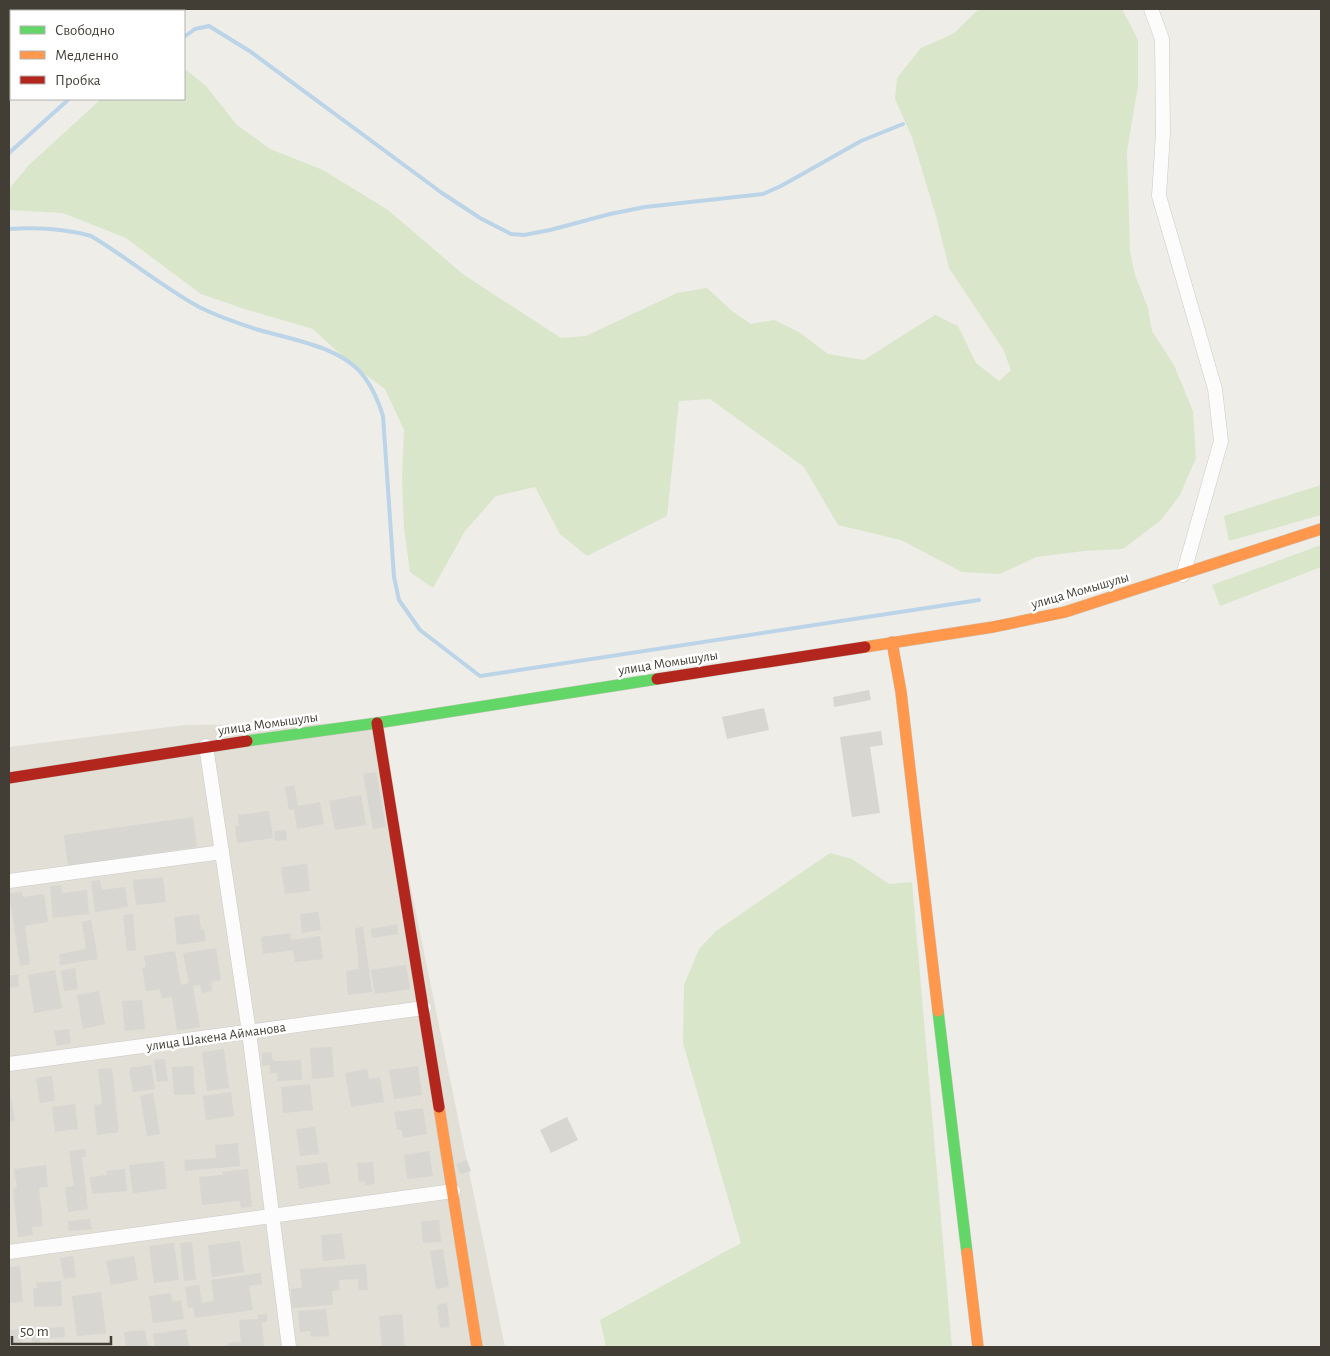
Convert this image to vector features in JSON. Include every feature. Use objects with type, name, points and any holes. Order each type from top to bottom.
[{"type":"street","points":[[1151,9],[1162,39],[1163,134],[1159,196],[1216,389],[1221,441],[1183,575]]},
{"type":"street","name":"улица Момышулы","points":[[9,778],[206,746],[377,724],[993,627],[1065,612],[1321,529]]},
{"type":"street","points":[[892,642],[901,692],[978,1347]]},
{"type":"street","points":[[377,724],[477,1347]]},
{"type":"street","points":[[206,746],[249,1032],[289,1347]]},
{"type":"street","points":[[9,881],[222,852]]},
{"type":"street","name":"улица Шакена Айманова","points":[[9,1064],[424,1008]]},
{"type":"street","points":[[9,1252],[453,1191]]},
{"type":"shaded area","points":[[377,723],[505,1347],[9,1347],[9,747],[185,725]]},
{"type":"green space","points":[[979,9],[1122,9],[1138,40],[1138,86],[1127,151],[1130,252],[1135,275],[1148,308],[1152,331],[1174,365],[1193,411],[1196,458],[1180,495],[1161,520],[1123,549],[1084,551],[1036,557],[1000,574],[962,572],[901,540],[838,525],[804,467],[710,399],[679,401],[667,516],[587,556],[560,534],[535,487],[496,496],[465,531],[433,588],[410,572],[404,528],[402,478],[404,430],[385,389],[352,365],[313,329],[201,294],[126,238],[63,213],[9,210],[9,189],[29,165],[100,100],[185,100],[186,70],[206,86],[237,125],[270,149],[323,170],[388,210],[464,275],[561,338],[586,336],[677,293],[707,288],[732,311],[751,324],[774,320],[799,332],[828,354],[864,360],[935,315],[958,326],[976,363],[999,381],[1011,370],[1003,349],[949,268],[936,216],[912,137],[895,99],[897,78],[921,48],[953,34]]},
{"type":"green space","points":[[1321,485],[1321,515],[1229,541],[1224,516]]},
{"type":"green space","points":[[1321,545],[1321,567],[1220,606],[1212,585]]},
{"type":"green space","points":[[830,853],[852,859],[889,884],[912,882],[952,1347],[606,1347],[600,1320],[741,1243],[683,1043],[684,985],[699,949],[716,931]]},
{"type":"building","points":[[869,690],[871,700],[834,707],[833,697]]},
{"type":"building","points":[[764,708],[769,730],[727,739],[722,717]]},
{"type":"building","points":[[881,731],[883,745],[870,747],[880,813],[852,817],[840,737]]},
{"type":"building","points":[[376,772],[386,827],[373,829],[363,774]]},
{"type":"building","points":[[294,785],[298,806],[320,802],[324,824],[297,829],[294,809],[289,810],[285,787]]},
{"type":"building","points":[[361,795],[366,825],[335,830],[329,801]]},
{"type":"building","points":[[269,811],[273,838],[237,843],[235,826],[239,825],[238,815]]},
{"type":"building","points":[[193,817],[197,847],[68,866],[64,835]]},
{"type":"building","points":[[286,830],[287,840],[275,841],[274,831]]},
{"type":"building","points":[[307,864],[310,891],[285,894],[281,867]]},
{"type":"building","points":[[163,877],[166,902],[136,905],[133,880]]},
{"type":"building","points":[[100,880],[102,890],[125,887],[128,907],[95,912],[91,881]]},
{"type":"building","points":[[61,885],[62,893],[87,890],[89,914],[53,918],[50,886]]},
{"type":"building","points":[[22,892],[23,897],[44,894],[48,922],[25,926],[30,964],[20,966],[9,893]]},
{"type":"building","points":[[318,912],[321,930],[302,933],[300,914]]},
{"type":"building","points":[[133,914],[136,950],[127,951],[123,915]]},
{"type":"building","points":[[199,914],[201,929],[204,929],[206,941],[177,945],[174,917]]},
{"type":"building","points":[[91,920],[98,959],[60,965],[59,954],[86,949],[82,922]]},
{"type":"building","points":[[397,924],[398,934],[372,938],[371,929]]},
{"type":"building","points":[[363,927],[372,992],[348,995],[346,971],[359,969],[355,928]]},
{"type":"building","points":[[290,933],[291,940],[320,936],[323,959],[295,962],[293,950],[263,954],[261,937]]},
{"type":"building","points":[[216,948],[221,980],[211,982],[212,991],[202,993],[200,985],[193,986],[200,1027],[177,1031],[172,997],[162,998],[160,989],[146,991],[142,968],[146,967],[144,956],[175,951],[181,985],[189,983],[183,953]]},
{"type":"building","points":[[406,965],[410,989],[375,994],[371,970]]},
{"type":"building","points":[[75,968],[78,989],[64,991],[61,971]]},
{"type":"building","points":[[55,970],[62,1008],[34,1013],[28,975]]},
{"type":"building","points":[[9,975],[18,975],[19,987],[9,988]]},
{"type":"building","points":[[99,991],[105,1024],[83,1029],[77,995]]},
{"type":"building","points":[[142,1000],[145,1029],[125,1031],[122,1001]]},
{"type":"building","points":[[69,1029],[71,1043],[57,1046],[54,1031]]},
{"type":"building","points":[[332,1047],[334,1077],[312,1079],[310,1048]]},
{"type":"building","points":[[224,1049],[229,1088],[207,1091],[202,1052]]},
{"type":"building","points":[[272,1052],[272,1059],[276,1061],[301,1060],[302,1080],[278,1081],[277,1073],[270,1073],[270,1065],[262,1066],[262,1053]]},
{"type":"building","points":[[165,1059],[168,1081],[157,1082],[154,1060]]},
{"type":"building","points":[[151,1065],[155,1089],[133,1092],[129,1068]]},
{"type":"building","points":[[193,1066],[195,1094],[174,1095],[172,1067]]},
{"type":"building","points":[[418,1066],[422,1095],[394,1099],[389,1070]]},
{"type":"building","points":[[112,1068],[119,1132],[97,1135],[94,1105],[102,1104],[98,1069]]},
{"type":"building","points":[[367,1069],[369,1079],[380,1077],[384,1102],[351,1107],[345,1073]]},
{"type":"building","points":[[52,1076],[55,1101],[40,1103],[36,1078]]},
{"type":"building","points":[[310,1084],[313,1110],[283,1113],[281,1087]]},
{"type":"building","points":[[9,1086],[15,1121],[9,1122]]},
{"type":"building","points":[[231,1092],[234,1116],[206,1120],[203,1096]]},
{"type":"building","points":[[153,1093],[160,1134],[147,1136],[140,1096]]},
{"type":"building","points":[[75,1104],[78,1129],[55,1132],[52,1107]]},
{"type":"building","points":[[423,1108],[427,1134],[403,1138],[402,1130],[397,1130],[394,1112]]},
{"type":"building","points":[[567,1117],[578,1140],[551,1153],[540,1130]]},
{"type":"building","points":[[315,1127],[319,1154],[300,1156],[296,1129]]},
{"type":"building","points":[[238,1143],[240,1166],[185,1171],[184,1160],[216,1158],[215,1145]]},
{"type":"building","points":[[85,1149],[86,1157],[82,1157],[88,1209],[68,1212],[65,1187],[74,1186],[69,1151]]},
{"type":"building","points":[[429,1151],[433,1176],[407,1179],[404,1155]]},
{"type":"building","points":[[467,1160],[471,1171],[460,1174],[456,1164]]},
{"type":"building","points":[[164,1161],[167,1189],[133,1193],[129,1165]]},
{"type":"building","points":[[327,1162],[330,1184],[299,1189],[296,1166]]},
{"type":"building","points":[[373,1162],[375,1184],[365,1185],[365,1181],[359,1182],[357,1163]]},
{"type":"building","points":[[46,1165],[48,1187],[39,1188],[43,1226],[32,1227],[33,1235],[18,1237],[13,1189],[17,1188],[14,1169]]},
{"type":"building","points":[[125,1169],[127,1191],[92,1194],[90,1177],[107,1175],[106,1171]]},
{"type":"building","points":[[248,1169],[252,1207],[241,1208],[240,1201],[202,1205],[199,1177],[223,1175],[222,1172]]},
{"type":"building","points":[[90,1219],[92,1229],[69,1231],[68,1221]]},
{"type":"building","points":[[439,1220],[441,1242],[423,1243],[421,1221]]},
{"type":"building","points":[[342,1233],[345,1259],[323,1261],[321,1235]]},
{"type":"building","points":[[240,1241],[244,1272],[212,1277],[208,1245]]},
{"type":"building","points":[[192,1242],[196,1280],[184,1281],[180,1243]]},
{"type":"building","points":[[174,1243],[179,1280],[154,1283],[149,1246]]},
{"type":"building","points":[[443,1249],[449,1287],[436,1289],[430,1251]]},
{"type":"building","points":[[73,1256],[76,1277],[64,1279],[60,1258]]},
{"type":"building","points":[[134,1256],[138,1280],[111,1285],[106,1261]]},
{"type":"building","points":[[366,1264],[368,1290],[359,1290],[358,1279],[339,1280],[340,1290],[332,1291],[333,1305],[292,1308],[291,1289],[302,1288],[300,1269]]},
{"type":"building","points":[[20,1266],[23,1302],[9,1303],[9,1267]]},
{"type":"building","points":[[261,1273],[262,1284],[249,1286],[253,1310],[195,1318],[193,1307],[188,1308],[185,1287],[199,1285],[202,1303],[214,1301],[211,1280]]},
{"type":"building","points":[[61,1281],[62,1306],[34,1307],[33,1289],[37,1288],[36,1283]]},
{"type":"building","points":[[101,1292],[106,1333],[77,1336],[72,1296]]},
{"type":"building","points":[[171,1293],[172,1302],[181,1300],[184,1319],[153,1323],[149,1296]]},
{"type":"building","points":[[447,1303],[450,1327],[440,1328],[437,1305]]},
{"type":"building","points":[[326,1309],[329,1336],[311,1337],[310,1331],[300,1332],[298,1311]]},
{"type":"building","points":[[267,1314],[267,1322],[262,1322],[264,1347],[229,1347],[228,1343],[241,1342],[239,1320],[258,1319],[258,1315]]},
{"type":"building","points":[[402,1314],[405,1347],[382,1347],[379,1316]]},
{"type":"building","points":[[64,1327],[65,1337],[40,1339],[40,1343],[32,1343],[31,1329]]},
{"type":"building","points":[[20,1329],[22,1342],[9,1344],[9,1330]]},
{"type":"building","points":[[186,1329],[189,1347],[155,1347],[153,1334]]},
{"type":"building","points":[[145,1330],[148,1347],[126,1347],[124,1332]]},
{"type":"waterway","points":[[185,36],[195,29],[209,26],[251,52],[442,193],[480,218],[511,234],[524,235],[550,230],[645,207],[763,194],[781,186],[861,141],[903,124]]},
{"type":"waterway","points":[[9,153],[68,100]]},
{"type":"waterway","points":[[9,229],[50,229],[91,236],[199,307],[252,328],[317,346],[356,367],[371,387],[383,416],[394,577],[399,600],[420,630],[480,676],[979,600]]},
{"type":"traffic: fast","points":[[247,741],[377,723],[657,679]]},
{"type":"traffic: fast","points":[[938,1011],[967,1253]]},
{"type":"traffic: slow","points":[[865,647],[993,627],[1065,612],[1321,529]]},
{"type":"traffic: slow","points":[[892,642],[901,692],[938,1011]]},
{"type":"traffic: slow","points":[[439,1107],[477,1347]]},
{"type":"traffic: slow","points":[[967,1253],[978,1347]]},
{"type":"traffic: jam","points":[[657,679],[865,647]]},
{"type":"traffic: jam","points":[[377,723],[439,1107]]},
{"type":"traffic: jam","points":[[9,778],[247,741]]}]
